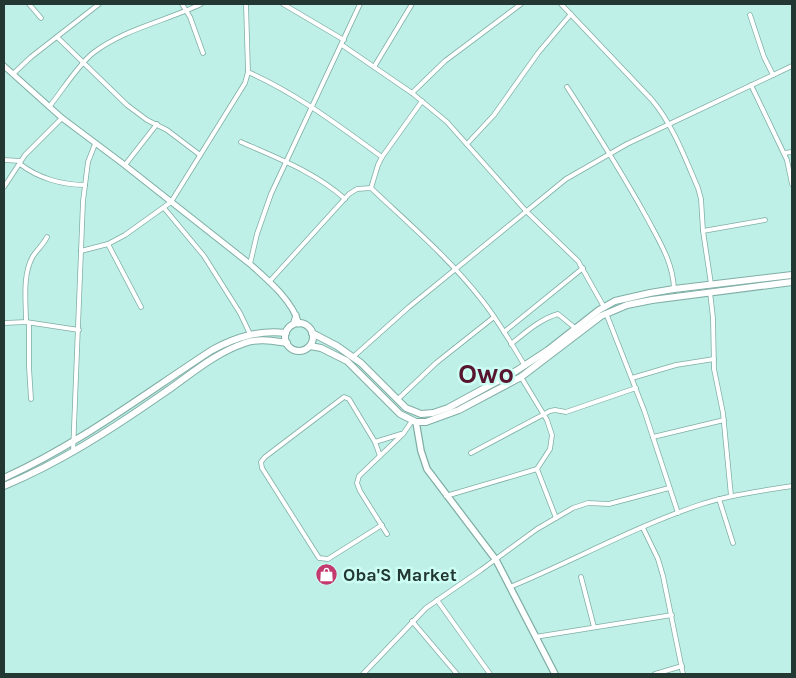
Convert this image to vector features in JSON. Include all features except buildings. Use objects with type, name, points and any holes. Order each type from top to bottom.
[{"type":"main road","points":[[310,346],[321,348],[347,361],[400,414],[414,422],[433,420],[459,410],[508,381],[575,328],[625,298],[710,284],[792,275]]},
{"type":"main road","points":[[4,478],[46,457],[105,423],[212,350],[250,334],[266,332],[286,333],[296,324],[306,325],[312,333],[354,357],[397,400],[413,412],[421,414],[433,413],[508,381],[521,378],[605,310],[652,300],[792,282]]},
{"type":"main road","points":[[286,333],[287,343],[297,351],[304,350],[310,346],[312,333]]},
{"type":"main road","points":[[4,486],[73,452],[160,396],[206,362],[229,350],[254,341],[272,340],[287,343]]},
{"type":"main road","points":[[414,422],[424,460],[432,477],[496,560],[556,674]]},
{"type":"street","points":[[29,4],[41,18]]},
{"type":"street","points":[[13,74],[99,4]]},
{"type":"street","points":[[182,4],[195,28],[203,53]]},
{"type":"street","points":[[50,107],[83,63],[106,44],[152,23],[201,4]]},
{"type":"street","points":[[81,251],[108,244],[171,202],[240,92],[248,72],[246,4]]},
{"type":"street","points":[[283,4],[343,42],[374,67],[412,93],[447,122],[526,211],[578,261],[605,310],[636,388],[678,513]]},
{"type":"street","points":[[250,264],[257,234],[271,194],[360,4]]},
{"type":"street","points":[[374,67],[412,4]]},
{"type":"street","points":[[412,93],[445,61],[521,4]]},
{"type":"street","points":[[561,4],[652,100],[661,110],[669,124],[698,188],[701,199],[710,284]]},
{"type":"street","points":[[467,144],[494,115],[538,53],[571,14]]},
{"type":"street","points":[[750,15],[764,57],[773,75]]},
{"type":"street","points":[[57,37],[127,105],[200,155]]},
{"type":"street","points":[[4,66],[62,118],[125,165],[250,264],[269,282],[296,314],[296,324]]},
{"type":"street","points":[[354,357],[409,307],[566,179],[609,154],[669,124],[792,66]]},
{"type":"street","points":[[248,72],[286,91],[382,156]]},
{"type":"street","points":[[751,85],[784,153],[792,184]]},
{"type":"street","points":[[567,87],[639,204],[668,258],[674,278],[674,289]]},
{"type":"street","points":[[371,188],[382,156],[422,101]]},
{"type":"street","points":[[4,187],[21,162],[62,118]]},
{"type":"street","points":[[125,165],[157,124]]},
{"type":"street","points":[[242,142],[286,162],[328,185],[345,199]]},
{"type":"street","points":[[73,452],[85,185],[88,162],[95,144]]},
{"type":"street","points":[[784,153],[792,152]]},
{"type":"street","points":[[4,160],[21,162],[29,171],[56,182],[70,185],[85,185]]},
{"type":"street","points":[[269,282],[349,194],[357,189],[371,188],[455,269],[481,299],[525,366]]},
{"type":"street","points":[[164,208],[204,256],[240,314],[250,334]]},
{"type":"street","points":[[703,231],[765,220]]},
{"type":"street","points":[[31,399],[25,290],[28,268],[33,256],[43,245],[47,237]]},
{"type":"street","points":[[108,244],[141,307]]},
{"type":"street","points":[[504,332],[583,268]]},
{"type":"street","points":[[710,292],[716,380],[724,420],[731,496]]},
{"type":"street","points":[[511,344],[540,323],[558,314],[575,328]]},
{"type":"street","points":[[397,400],[436,363],[494,317]]},
{"type":"street","points":[[4,323],[28,323],[79,330]]},
{"type":"street","points":[[632,378],[676,365],[714,359]]},
{"type":"street","points":[[446,496],[537,469],[550,449],[552,441],[551,428],[521,378]]},
{"type":"street","points":[[472,453],[555,410],[566,412],[636,388]]},
{"type":"street","points":[[380,456],[375,442],[349,399],[344,398],[265,457],[261,462],[262,468],[319,558],[328,559],[382,525]]},
{"type":"street","points":[[653,437],[724,420]]},
{"type":"street","points":[[388,534],[356,483],[359,476],[414,422]]},
{"type":"street","points":[[375,442],[403,434]]},
{"type":"street","points":[[537,469],[556,518]]},
{"type":"street","points":[[510,587],[678,513],[731,496],[792,486]]},
{"type":"street","points":[[363,674],[412,622],[437,600],[496,560],[503,552],[537,529],[573,508],[588,504],[609,504],[669,488]]},
{"type":"street","points":[[719,499],[733,543]]},
{"type":"street","points":[[643,528],[658,559],[672,614],[683,674]]},
{"type":"street","points":[[581,577],[594,627]]},
{"type":"street","points":[[437,600],[490,674]]},
{"type":"street","points":[[535,637],[672,614]]},
{"type":"street","points":[[412,622],[457,674]]},
{"type":"street","points":[[655,674],[682,666]]},
{"type":"place","name":"Oba'S Market","points":[[327,575]]},
{"type":"district","name":"Owo","points":[[486,373]]}]
